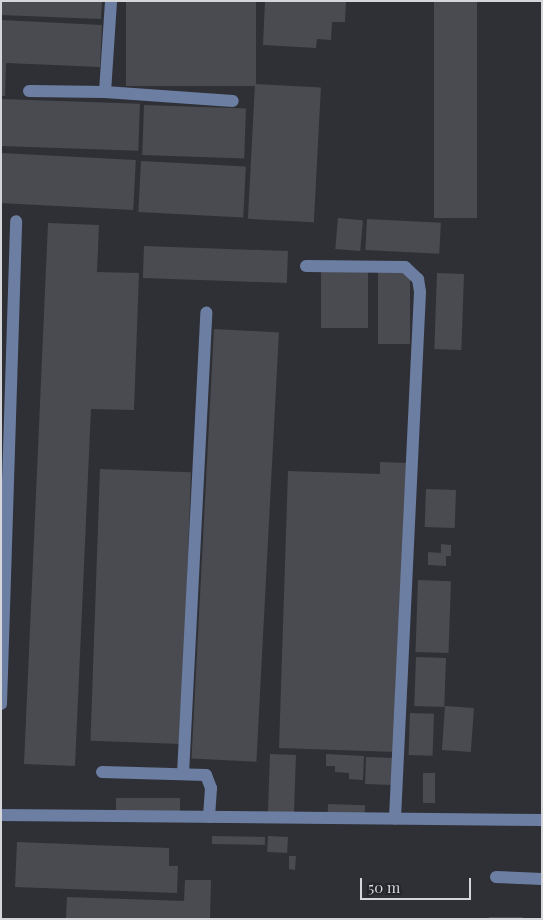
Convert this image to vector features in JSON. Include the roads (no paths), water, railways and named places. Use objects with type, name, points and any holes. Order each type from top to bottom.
[{"type":"street","points":[[105,92],[111,1]]},
{"type":"street","points":[[29,91],[105,92],[233,101]]},
{"type":"street","points":[[1,704],[16,221]]},
{"type":"street","points":[[306,266],[405,267],[418,279],[420,292],[395,818]]},
{"type":"street","points":[[183,774],[206,313]]},
{"type":"street","points":[[102,772],[206,775],[210,781],[209,817]]},
{"type":"street","points":[[1,815],[542,820]]},
{"type":"street","points":[[496,877],[542,879]]}]
